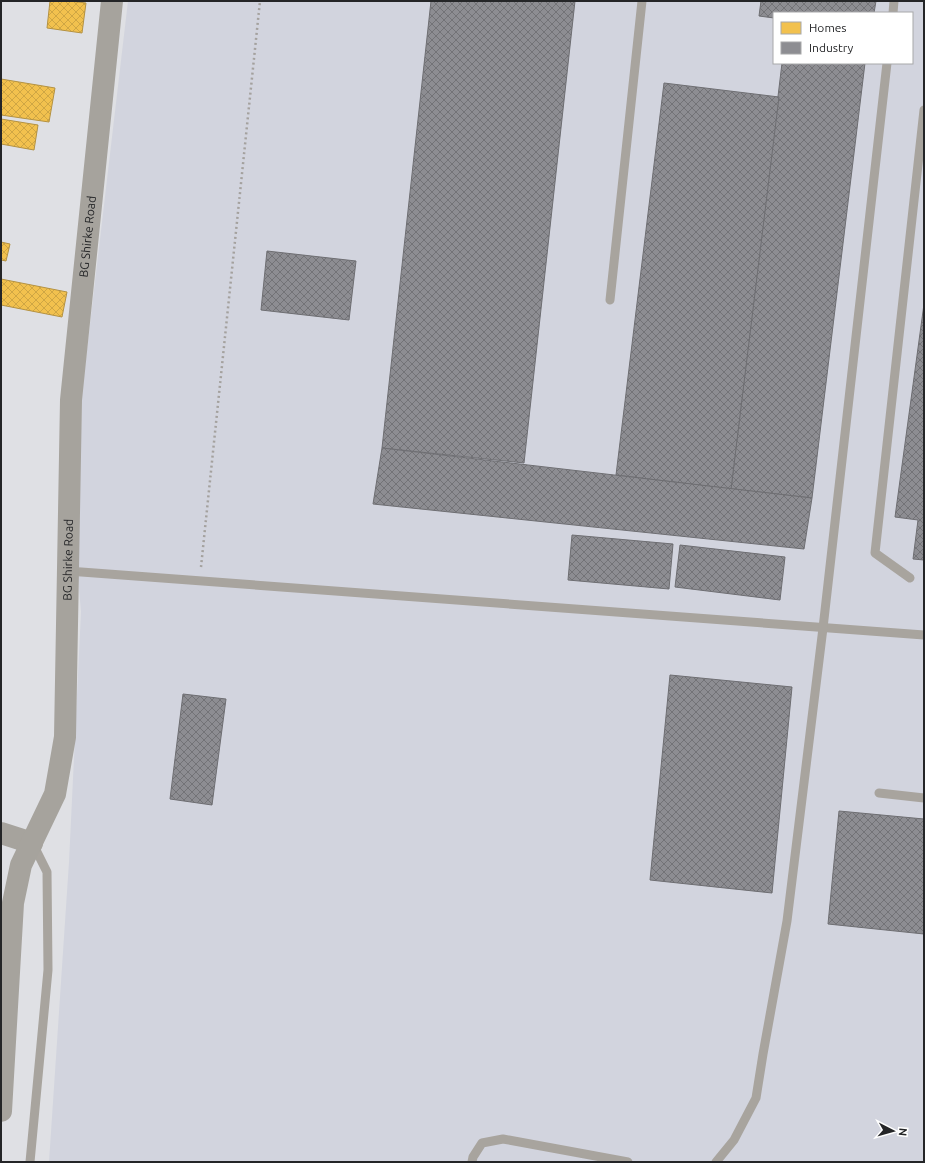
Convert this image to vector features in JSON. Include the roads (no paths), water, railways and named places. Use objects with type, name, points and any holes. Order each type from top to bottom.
[{"type":"street","name":"BG Shirke Road","points":[[1,1111],[13,903],[21,865],[55,794],[65,737],[71,400],[112,1]]},
{"type":"street","points":[[1,833],[32,843]]},
{"type":"lane","points":[[610,300],[642,1]]},
{"type":"lane","points":[[893,12],[894,1]]},
{"type":"lane","points":[[716,1162],[734,1140],[756,1098],[787,921],[823,628],[887,64]]},
{"type":"lane","points":[[910,578],[875,553],[924,110]]},
{"type":"lane","points":[[68,572],[924,635]]},
{"type":"lane","points":[[879,793],[924,798]]},
{"type":"lane","points":[[30,1162],[48,970],[47,872],[32,843]]},
{"type":"lane","points":[[472,1162],[473,1157],[482,1143],[503,1139],[628,1162]]}]
